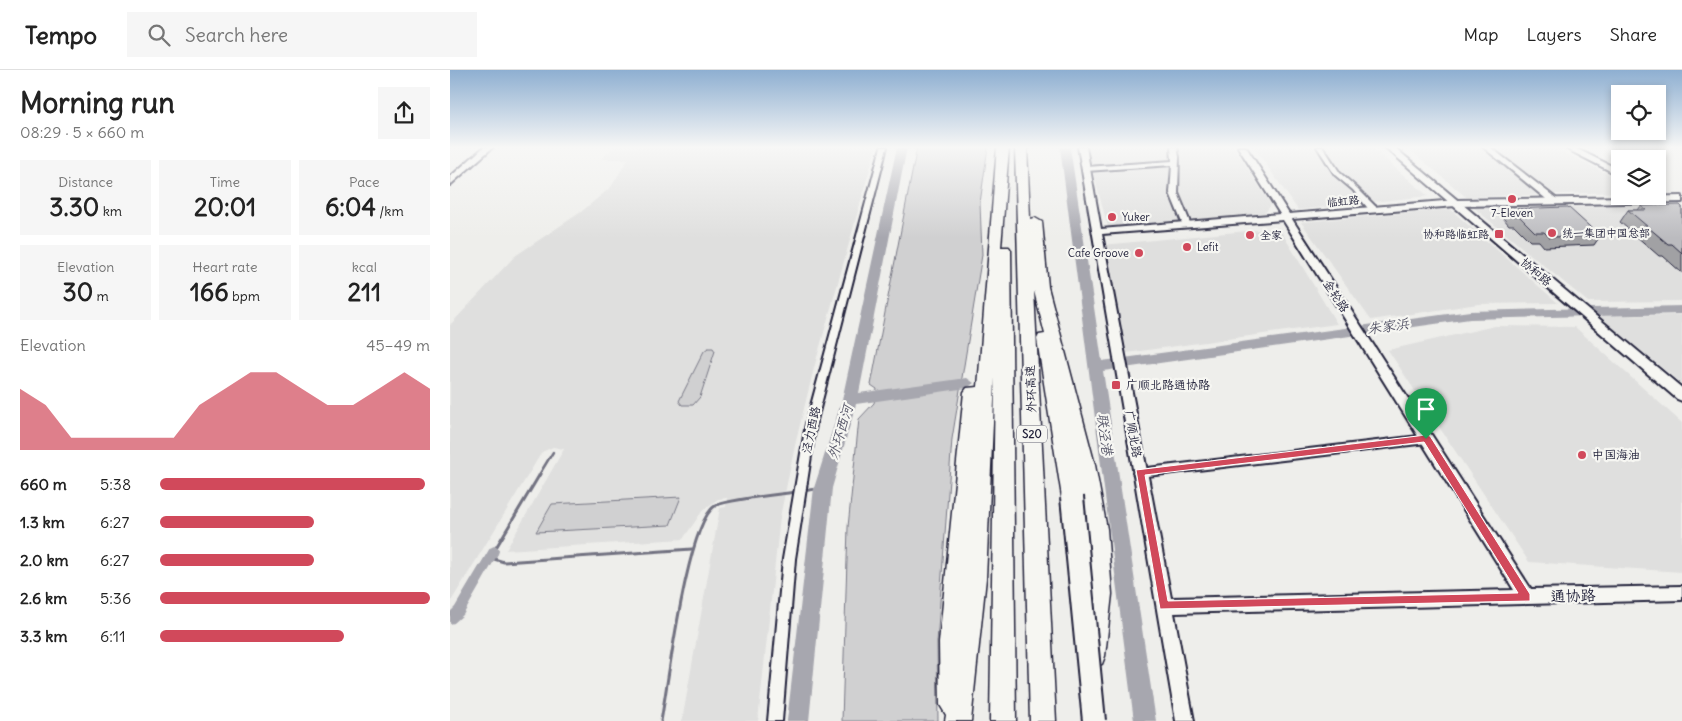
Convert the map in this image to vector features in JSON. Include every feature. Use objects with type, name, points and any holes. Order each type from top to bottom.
[{"type":"highway","points":[[956,721],[968,646],[976,562],[990,291],[1001,177]]},
{"type":"highway","name":"S20","points":[[1002,721],[1004,177]]},
{"type":"highway","name":"外环高速","points":[[1023,177],[1043,721]]},
{"type":"highway","points":[[1027,177],[1034,216],[1048,361],[1072,496],[1094,721]]},
{"type":"highway","points":[[1041,287],[1085,465],[1101,559],[1102,594],[1091,679],[1088,721]]},
{"type":"highway","points":[[956,721],[951,643],[954,586],[975,370],[990,291]]},
{"type":"main road","name":"协和路","points":[[1425,177],[1682,396]]},
{"type":"street","name":"泾力西路","points":[[775,721],[789,559],[810,424],[876,177]]},
{"type":"street","name":"广顺北路","points":[[1087,177],[1185,721]]},
{"type":"street","points":[[1175,177],[1174,193],[1187,225]]},
{"type":"street","name":"金轮路","points":[[1262,177],[1527,597]]},
{"type":"street","points":[[1341,177],[1355,189],[1374,210]]},
{"type":"street","points":[[1524,177],[1554,201]]},
{"type":"street","points":[[1666,194],[1678,199],[1682,204]]},
{"type":"street","name":"临虹路","points":[[1097,232],[1456,203],[1678,199]]},
{"type":"street","points":[[1140,472],[1426,439]]},
{"type":"street","name":"通协路","points":[[1164,606],[1682,593]]},
{"type":"shaded area","points":[[617,177],[867,177],[814,368],[780,517],[758,721],[682,721],[720,508],[726,507],[727,498],[718,499],[703,510],[683,539],[506,550],[564,449],[553,447],[542,452],[450,603],[450,325],[515,256],[581,212],[611,187]]},
{"type":"shaded area","points":[[911,177],[984,177],[980,203],[982,255],[952,439],[937,642],[938,721],[842,721],[848,527],[859,419],[874,403],[877,389],[871,385]]},
{"type":"shaded area","points":[[1094,177],[1253,177],[1271,205],[1265,213],[1108,227]]},
{"type":"shaded area","points":[[1275,177],[1406,177],[1428,196],[1298,210]]},
{"type":"shaded area","points":[[1443,177],[1611,177],[1611,192],[1466,197]]},
{"type":"shaded area","points":[[1671,206],[1682,212],[1682,301],[1588,302],[1473,207]]},
{"type":"shaded area","points":[[1450,209],[1558,303],[1478,304],[1371,320],[1301,222]]},
{"type":"shaded area","points":[[1279,228],[1337,324],[1126,353],[1103,245]]},
{"type":"shaded area","points":[[1682,315],[1682,384],[1598,316]]},
{"type":"shaded area","points":[[1495,326],[1575,327],[1682,423],[1682,572],[1529,562],[1388,350]]},
{"type":"shaded area","points":[[708,348],[713,348],[715,351],[700,397],[693,405],[682,405],[679,401],[704,351]]},
{"type":"shaded area","points":[[681,497],[670,525],[536,532],[552,504]]},
{"type":"building","points":[[1680,205],[1682,207],[1682,253],[1672,244],[1668,244],[1628,210],[1646,210],[1641,206]]},
{"type":"building","points":[[1568,207],[1600,236],[1549,237],[1544,232],[1535,232],[1519,216],[1514,216],[1507,209]]},
{"type":"waterway","name":"外环西河","points":[[850,400],[896,177]]},
{"type":"waterway","name":"联泾港","points":[[1069,177],[1096,367]]},
{"type":"waterway","name":"朱家浜","points":[[1096,367],[1470,315],[1682,310]]},
{"type":"waterway","name":"联泾港","points":[[1096,367],[1145,721]]},
{"type":"waterway","points":[[850,400],[967,383]]},
{"type":"waterway","name":"外环西河","points":[[798,721],[823,488],[850,400]]},
{"type":"waterway","points":[[539,475],[553,452]]},
{"type":"waterway","points":[[540,474],[494,551],[494,559],[504,562],[692,549]]},
{"type":"waterway","points":[[802,491],[823,488]]},
{"type":"waterway","points":[[661,721],[687,572],[705,519],[715,506],[720,504],[741,499],[797,492]]},
{"type":"waterway","points":[[450,619],[459,611],[494,551]]},
{"type":"place","name":"7-Eleven","points":[[1512,199]]},
{"type":"place","name":"Yuker","points":[[1112,217]]},
{"type":"place","name":"统一集团中国总部","points":[[1552,233]]},
{"type":"place","name":"协和路临虹路","points":[[1499,234]]},
{"type":"place","name":"全家","points":[[1250,235]]},
{"type":"place","name":"Lefit","points":[[1187,247]]},
{"type":"place","name":"Cafe Groove","points":[[1139,253]]},
{"type":"place","name":"广顺北路通协路","points":[[1116,385]]},
{"type":"place","name":"中国海油","points":[[1582,455]]},
{"type":"route","points":[[1426,439],[1527,597],[1164,606],[1140,472],[1426,439]]}]
